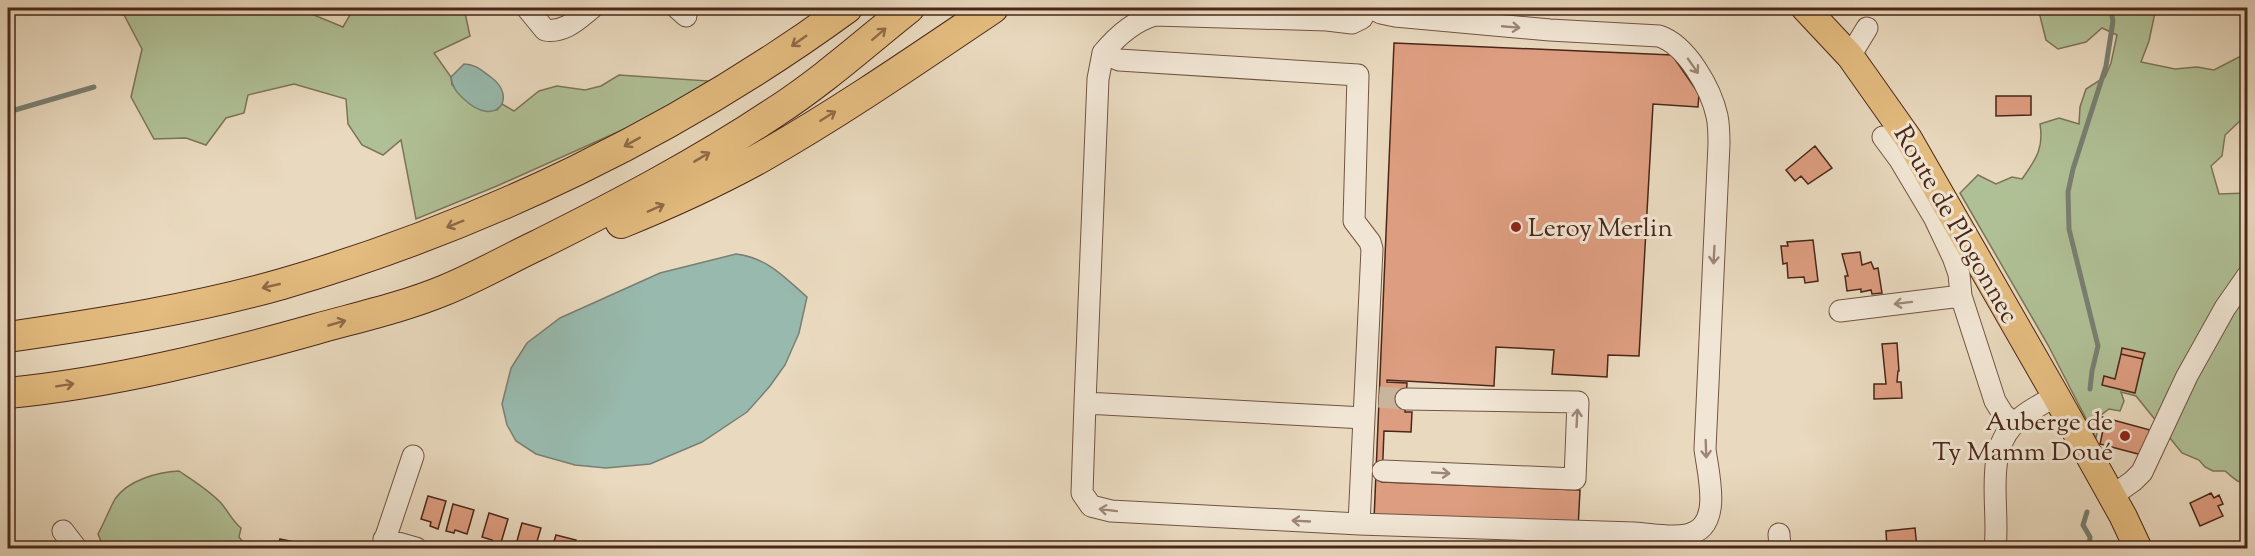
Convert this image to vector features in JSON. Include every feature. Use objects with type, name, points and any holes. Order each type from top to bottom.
[{"type":"highway","points":[[8,337],[131,317],[280,284],[442,229],[523,196],[627,145],[748,76],[847,8]]},
{"type":"highway","points":[[445,290],[601,214],[734,138],[820,80],[909,8]]},
{"type":"highway","points":[[8,393],[113,377],[258,345],[371,314],[445,290],[588,237],[711,184],[789,141],[880,84],[993,8]]},
{"type":"main road","name":"Route de Plogonnec","points":[[1805,8],[1850,56],[1908,138],[2118,506],[2138,549]]},
{"type":"main road","name":"Route de Plogonnec","points":[[2118,506],[2148,549]]},
{"type":"street","points":[[527,8],[545,30],[554,31],[562,29],[592,8]]},
{"type":"street","points":[[1366,8],[1362,18],[1352,23],[1336,14],[1155,15],[1135,23],[1103,52],[1098,79],[1085,403],[1082,493],[1086,502],[1096,509],[1167,515],[1686,535],[1694,532],[1707,520],[1711,499],[1705,449],[1719,144],[1718,119],[1707,88],[1679,46],[1670,39],[1659,36],[1550,30],[1395,16],[1371,8]]},
{"type":"street","points":[[1850,56],[1867,28]]},
{"type":"street","points":[[1103,52],[1119,60],[1358,75],[1354,221],[1370,242],[1372,249],[1372,396],[1364,418],[1373,471],[1359,524]]},
{"type":"street","name":"Route de Plogonnec","points":[[1883,137],[1900,160],[1941,230],[1959,274],[1961,296],[1995,401],[2003,414],[2014,424]]},
{"type":"street","points":[[2118,506],[2133,481],[2142,472],[2183,384],[2225,308],[2247,275]]},
{"type":"street","name":"Route de Plogonnec","points":[[1840,311],[1961,296]]},
{"type":"street","points":[[1995,549],[1995,474],[2002,444],[2014,424],[2056,396]]},
{"type":"street","points":[[1373,471],[1575,479],[1578,402],[1406,399]]},
{"type":"street","points":[[1085,403],[1364,418]]},
{"type":"street","points":[[413,456],[383,544],[416,549]]},
{"type":"street","points":[[63,531],[76,549]]},
{"type":"green space","points":[[70,8],[297,8],[343,27],[354,8],[464,8],[470,36],[434,53],[451,77],[452,85],[497,110],[502,104],[514,111],[539,91],[557,86],[585,90],[601,86],[619,75],[709,81],[658,114],[497,186],[416,219],[401,140],[383,155],[362,145],[348,124],[346,99],[294,84],[248,95],[244,113],[226,118],[206,145],[186,138],[154,139],[131,97],[142,49],[124,15]]},
{"type":"green space","points":[[2038,8],[2156,8],[2149,41],[2141,62],[2175,69],[2197,67],[2214,70],[2247,55],[2247,121],[2240,121],[2225,135],[2222,156],[2211,166],[2219,194],[2247,193],[2247,483],[2238,481],[2225,471],[2213,471],[2199,460],[2182,453],[2136,396],[2121,392],[2124,401],[2120,411],[2109,409],[2101,415],[2096,438],[2048,345],[1960,193],[1978,175],[1996,184],[2012,177],[2022,179],[2040,147],[2040,124],[2059,118],[2079,124],[2080,107],[2086,89],[2105,77],[2111,63],[2117,35],[2102,28],[2086,42],[2058,49],[2046,40]]},
{"type":"green space","points":[[179,471],[221,503],[241,528],[239,537],[248,548],[104,548],[98,534],[115,499],[121,492],[144,478]]},
{"type":"water","points":[[464,64],[479,68],[500,86],[503,101],[500,107],[494,111],[476,108],[457,92],[451,77]]},
{"type":"water","points":[[736,254],[766,264],[807,297],[799,333],[785,365],[747,412],[702,442],[650,464],[606,468],[575,465],[536,454],[516,441],[507,425],[502,404],[511,368],[527,343],[560,318],[660,273]]},
{"type":"building","name":"Leroy Merlin","points":[[1394,43],[1672,55],[1699,94],[1698,107],[1653,104],[1639,356],[1608,355],[1607,377],[1552,374],[1554,350],[1496,347],[1494,386],[1387,380],[1387,382],[1407,383],[1405,412],[1412,412],[1411,432],[1384,431],[1382,482],[1580,490],[1578,529],[1374,520]]},
{"type":"building","points":[[1996,96],[2031,96],[2031,115],[1996,116]]},
{"type":"building","points":[[1815,146],[1832,168],[1808,184],[1801,176],[1795,181],[1786,170]]},
{"type":"building","points":[[1813,240],[1818,281],[1805,283],[1804,277],[1788,278],[1787,263],[1783,264],[1781,246],[1788,246],[1787,242]]},
{"type":"building","points":[[1860,252],[1862,265],[1871,262],[1874,269],[1878,268],[1882,293],[1872,294],[1871,290],[1861,292],[1861,289],[1847,291],[1845,276],[1848,276],[1842,254]]},
{"type":"building","points":[[1897,343],[1899,371],[1897,382],[1901,382],[1902,398],[1874,399],[1874,384],[1886,384],[1882,344]]},
{"type":"building","points":[[2122,348],[2145,353],[2143,359],[2121,354]]},
{"type":"building","points":[[2121,354],[2143,359],[2135,393],[2102,385],[2104,376],[2115,379]]},
{"type":"building","name":"Auberge de Ty Mamm Doué","points":[[2102,417],[2150,430],[2142,455],[2100,444],[2103,430],[2099,430]]},
{"type":"building","points":[[2211,493],[2214,498],[2219,495],[2223,504],[2218,506],[2223,516],[2200,526],[2190,503]]},
{"type":"building","points":[[428,496],[446,501],[438,529],[430,526],[431,522],[421,519]]},
{"type":"building","points":[[453,504],[474,510],[467,534],[455,530],[454,533],[446,531]]},
{"type":"building","points":[[489,513],[508,519],[500,546],[491,544],[492,540],[482,537]]},
{"type":"building","points":[[522,523],[541,528],[535,548],[515,548]]},
{"type":"building","points":[[1915,528],[1917,548],[1887,548],[1886,531]]},
{"type":"building","points":[[556,535],[576,540],[574,548],[552,548]]},
{"type":"building","points":[[280,539],[314,546],[314,548],[278,548]]},
{"type":"waterway","points":[[2090,389],[2098,346],[2069,229],[2068,192],[2073,169],[2106,66],[2113,21],[2110,8]]},
{"type":"waterway","points":[[8,112],[94,87]]},
{"type":"waterway","points":[[2087,512],[2083,525],[2090,537],[2089,548]]},
{"type":"tunnel","points":[[1379,397],[1406,399]]},
{"type":"place","name":"Leroy Merlin","points":[[1516,227]]},
{"type":"place","name":"Auberge de Ty Mamm Doué","points":[[2125,436]]}]
